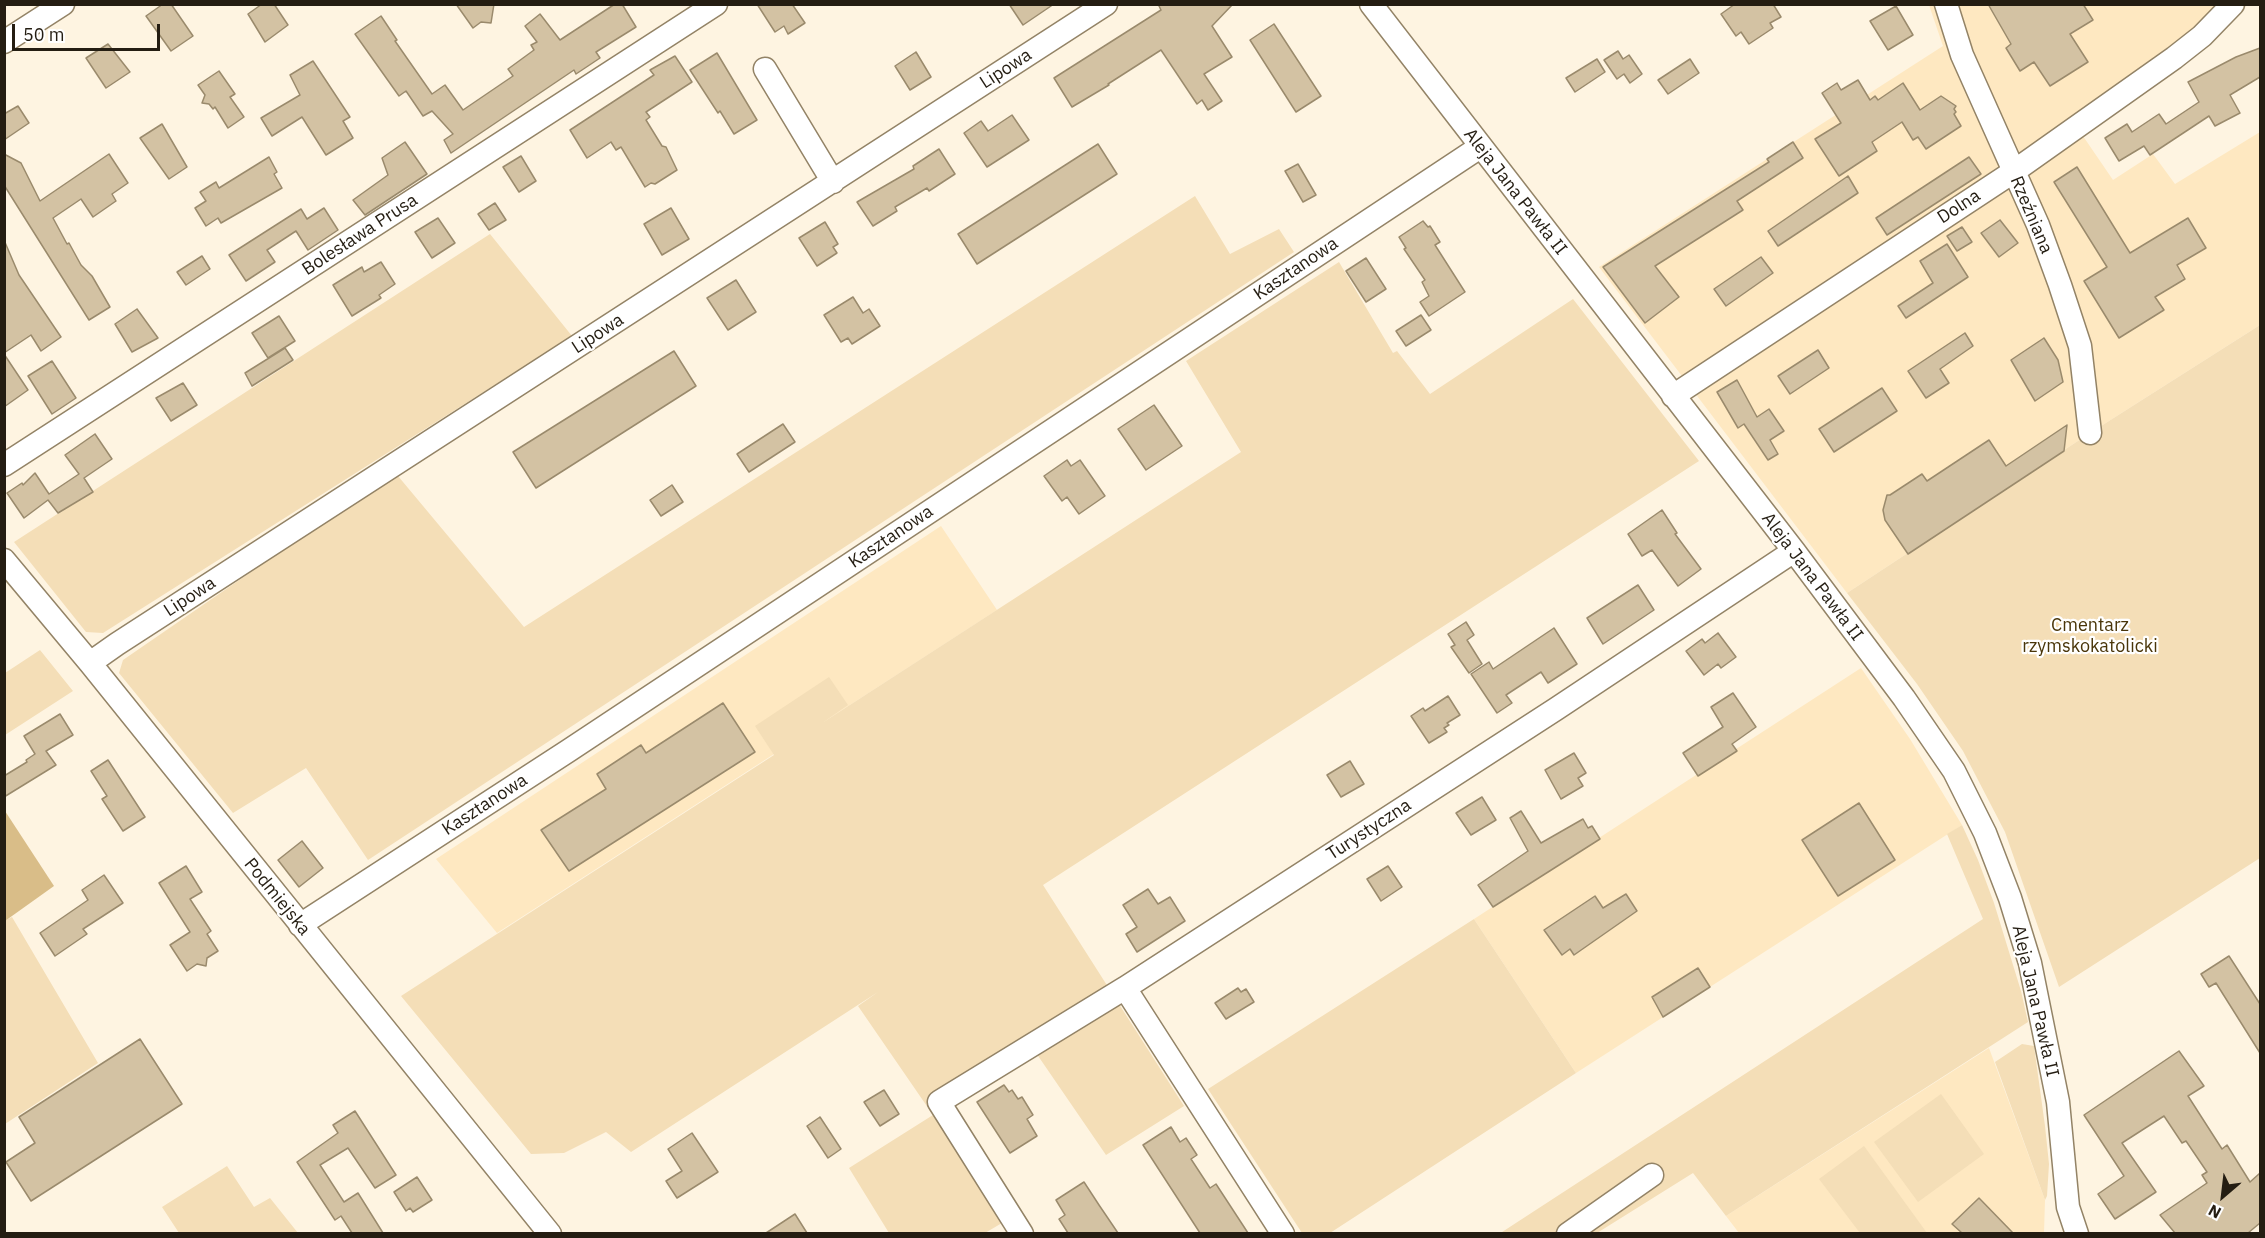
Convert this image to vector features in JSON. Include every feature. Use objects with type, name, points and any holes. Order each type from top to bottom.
[{"type":"street","points":[[4,42],[63,4]]},
{"type":"street","name":"Bolesława Prusa","points":[[4,465],[716,4]]},
{"type":"street","name":"Lipowa","points":[[90,663],[1106,4]]},
{"type":"street","name":"Aleja Jana Pawła II","points":[[1371,4],[1794,551],[1934,741],[1953,771],[1985,833],[2010,898],[2030,963],[2058,1102],[2068,1207],[2077,1233]]},
{"type":"street","name":"Rzeźniana","points":[[1946,4],[1962,55],[2038,225],[2080,346],[2090,433]]},
{"type":"street","name":"Dolna","points":[[1673,396],[2013,172],[2174,58],[2202,36],[2234,4]]},
{"type":"street","points":[[765,69],[832,182]]},
{"type":"street","name":"Kasztanowa","points":[[300,925],[578,744],[1480,147]]},
{"type":"street","name":"Turystyczna","points":[[1022,1233],[939,1102],[1125,988],[1794,551]]},
{"type":"street","name":"Podmiejska","points":[[4,560],[90,663],[550,1233]]},
{"type":"street","points":[[1125,988],[1282,1233]]},
{"type":"street","points":[[1568,1233],[1652,1175]]},
{"type":"shaded area","points":[[1929,5],[2222,5],[2181,40],[2070,121],[2113,180],[2153,154],[2175,184],[2260,132],[2260,325],[2090,433],[1847,593],[1599,267],[1943,46]]},
{"type":"shaded area","points":[[941,526],[997,610],[497,933],[436,859]]},
{"type":"shaded area","points":[[1861,668],[1910,739],[1962,825],[1576,1073],[1474,919]]},
{"type":"shaded area","points":[[4,811],[54,886],[5,921]]},
{"type":"shaded area","points":[[1989,1048],[2045,1200],[2044,1233],[1739,1233],[1726,1216]]},
{"type":"green space","points":[[1195,196],[1230,254],[1279,229],[1294,252],[368,860],[306,768],[233,813],[119,673],[123,660],[389,477],[398,476],[524,627]]},
{"type":"green space","points":[[490,234],[572,336],[103,633],[86,632],[14,542]]},
{"type":"green space","points":[[1339,262],[1393,353],[1397,351],[1430,394],[1573,299],[1699,461],[1043,885],[1184,1106],[1106,1155],[1034,1050],[933,1115],[858,1006],[878,992],[631,1152],[606,1132],[564,1153],[531,1154],[401,996],[774,755],[755,726],[829,677],[848,705],[822,723],[1241,452],[1186,361]]},
{"type":"green space","name":"Cmentarz rzymskokatolicki","points":[[2260,325],[2260,858],[2059,987],[2005,832],[1963,751],[1917,684],[1847,593],[2090,433]]},
{"type":"green space","points":[[40,650],[73,691],[5,735],[5,673]]},
{"type":"green space","points":[[1962,825],[1994,903],[2028,1022],[1726,1216],[1693,1173],[1597,1233],[1499,1234],[1983,919],[1947,834]]},
{"type":"green space","points":[[12,917],[98,1063],[5,1124],[4,921]]},
{"type":"green space","points":[[1474,919],[1576,1073],[1330,1233],[1302,1233],[1208,1089]]},
{"type":"green space","points":[[2022,1044],[2034,1046],[2049,1164],[2045,1200],[1995,1062]]},
{"type":"green space","points":[[1941,1094],[1984,1154],[1918,1202],[1874,1142]]},
{"type":"green space","points":[[933,1115],[1002,1223],[985,1233],[889,1233],[849,1168]]},
{"type":"green space","points":[[1864,1146],[1927,1233],[1860,1233],[1819,1179]]},
{"type":"green space","points":[[227,1166],[254,1207],[270,1198],[298,1233],[179,1233],[162,1207]]},
{"type":"building","points":[[163,4],[171,4],[193,36],[171,51],[146,16]]},
{"type":"building","points":[[262,4],[274,4],[288,25],[265,42],[248,14]]},
{"type":"building","points":[[456,4],[494,4],[491,23],[481,22],[473,28]]},
{"type":"building","points":[[615,4],[622,4],[636,27],[596,52],[600,58],[576,74],[574,70],[451,153],[444,140],[453,134],[432,111],[423,116],[406,91],[399,96],[355,34],[381,16],[397,40],[395,41],[432,94],[445,85],[463,110],[513,76],[508,69],[534,50],[531,45],[537,42],[525,26],[540,14],[560,40]]},
{"type":"building","points":[[757,4],[792,4],[805,23],[788,34],[784,26],[775,32]]},
{"type":"building","points":[[1009,4],[1054,4],[1023,25]]},
{"type":"building","points":[[1158,4],[1233,4],[1212,26],[1232,57],[1204,74],[1222,101],[1208,110],[1202,100],[1197,104],[1161,50],[1072,107],[1054,78],[1161,10]]},
{"type":"building","points":[[1735,4],[1773,4],[1781,17],[1770,23],[1773,28],[1749,44],[1741,32],[1736,36],[1721,14]]},
{"type":"building","points":[[1988,4],[2083,4],[2093,20],[2070,34],[2088,62],[2050,86],[2034,62],[2020,71],[2006,48],[2011,44]]},
{"type":"building","points":[[1896,6],[1913,35],[1888,50],[1870,21]]},
{"type":"building","points":[[1274,24],[1321,96],[1296,112],[1250,40]]},
{"type":"building","points":[[108,44],[130,72],[106,88],[86,58]]},
{"type":"building","points":[[2260,48],[2260,77],[2230,95],[2240,113],[2215,126],[2209,116],[2150,155],[2144,146],[2119,161],[2105,138],[2127,124],[2132,132],[2159,114],[2166,124],[2199,102],[2188,82],[2236,57]]},
{"type":"building","points":[[1618,51],[1623,59],[1629,55],[1642,74],[1630,83],[1624,74],[1617,79],[1604,60]]},
{"type":"building","points":[[916,52],[931,77],[910,90],[895,66]]},
{"type":"building","points":[[717,53],[757,120],[734,134],[690,70]]},
{"type":"building","points":[[675,56],[692,82],[646,112],[650,117],[646,120],[662,146],[666,147],[677,170],[655,184],[651,183],[645,187],[621,147],[616,150],[611,142],[587,158],[570,130],[654,75],[650,70]]},
{"type":"building","points":[[1597,59],[1605,72],[1575,92],[1566,78]]},
{"type":"building","points":[[1690,59],[1699,73],[1668,94],[1658,80]]},
{"type":"building","points":[[313,61],[350,117],[343,121],[353,138],[326,155],[302,117],[272,136],[261,118],[300,95],[290,75]]},
{"type":"building","points":[[219,71],[235,94],[230,97],[244,117],[228,128],[215,107],[213,109],[209,104],[202,103],[205,95],[198,85]]},
{"type":"building","points":[[1858,80],[1870,100],[1875,96],[1878,100],[1903,83],[1920,110],[1941,96],[1956,106],[1954,114],[1961,126],[1926,149],[1918,137],[1913,140],[1902,122],[1872,142],[1877,151],[1839,176],[1815,139],[1841,123],[1822,93],[1837,83],[1841,90]]},
{"type":"building","points":[[18,106],[29,123],[4,140],[4,114]]},
{"type":"building","points":[[1012,115],[1029,140],[987,167],[964,133],[981,121],[988,131]]},
{"type":"building","points":[[162,124],[187,167],[169,179],[140,138]]},
{"type":"building","points":[[405,142],[427,174],[365,215],[353,200],[388,175],[382,158]]},
{"type":"building","points":[[1793,142],[1803,158],[1737,201],[1743,210],[1655,266],[1679,297],[1645,323],[1603,267],[1769,162],[1767,159]]},
{"type":"building","points":[[1098,144],[1117,174],[977,264],[958,234]]},
{"type":"building","points":[[939,149],[955,174],[929,191],[927,188],[895,207],[897,211],[873,226],[857,202],[914,169],[913,166]]},
{"type":"building","points":[[4,154],[21,163],[40,201],[109,154],[128,183],[112,194],[116,201],[93,217],[81,199],[53,218],[67,244],[69,243],[81,265],[92,276],[110,307],[89,320],[4,185]]},
{"type":"building","points":[[521,156],[536,181],[519,192],[503,167]]},
{"type":"building","points":[[269,157],[277,172],[274,174],[282,188],[221,223],[218,218],[206,226],[195,208],[206,201],[200,192],[216,182],[219,188]]},
{"type":"building","points":[[1969,157],[1981,174],[1887,235],[1876,218]]},
{"type":"building","points":[[1298,164],[1316,195],[1303,202],[1285,171]]},
{"type":"building","points":[[2077,167],[2130,253],[2188,218],[2206,248],[2177,265],[2185,279],[2155,297],[2164,310],[2119,338],[2084,281],[2107,267],[2054,182]]},
{"type":"building","points":[[1848,176],[1858,193],[1778,246],[1768,231]]},
{"type":"building","points":[[495,203],[506,220],[489,230],[478,214]]},
{"type":"building","points":[[324,208],[338,230],[308,250],[296,231],[267,250],[275,262],[246,281],[229,255],[301,209],[307,219]]},
{"type":"building","points":[[671,208],[689,239],[662,255],[644,224]]},
{"type":"building","points":[[438,218],[455,243],[432,258],[415,232]]},
{"type":"building","points":[[2000,220],[2018,243],[1999,257],[1981,233]]},
{"type":"building","points":[[1423,221],[1428,227],[1430,226],[1440,242],[1435,245],[1465,292],[1429,316],[1420,302],[1429,296],[1422,282],[1425,280],[1404,249],[1406,248],[1399,237]]},
{"type":"building","points":[[825,222],[838,244],[833,247],[837,253],[817,266],[799,238]]},
{"type":"building","points":[[1962,227],[1972,242],[1957,251],[1947,236]]},
{"type":"building","points":[[4,240],[19,275],[61,337],[41,351],[31,335],[4,353]]},
{"type":"building","points":[[1947,244],[1968,277],[1906,318],[1898,306],[1933,283],[1920,261]]},
{"type":"building","points":[[202,256],[210,269],[186,285],[177,272]]},
{"type":"building","points":[[1761,257],[1773,273],[1726,306],[1714,289]]},
{"type":"building","points":[[1366,258],[1386,289],[1366,302],[1346,271]]},
{"type":"building","points":[[381,262],[395,284],[379,295],[381,298],[352,316],[333,285],[362,267],[364,272]]},
{"type":"building","points":[[736,280],[756,312],[728,330],[707,298]]},
{"type":"building","points":[[853,297],[863,313],[869,309],[880,326],[852,344],[848,338],[841,342],[824,315]]},
{"type":"building","points":[[137,309],[158,338],[132,352],[115,324]]},
{"type":"building","points":[[1421,315],[1431,330],[1406,346],[1396,331]]},
{"type":"building","points":[[279,316],[295,341],[268,358],[252,333]]},
{"type":"building","points":[[1965,333],[1973,346],[1940,369],[1949,383],[1926,398],[1908,371]]},
{"type":"building","points":[[2044,338],[2058,360],[2063,382],[2035,401],[2011,360]]},
{"type":"building","points":[[285,348],[293,360],[252,386],[245,373]]},
{"type":"building","points":[[1818,350],[1829,368],[1790,394],[1778,376]]},
{"type":"building","points":[[674,351],[696,386],[536,488],[513,452]]},
{"type":"building","points":[[4,354],[28,390],[4,407]]},
{"type":"building","points":[[52,361],[76,398],[52,414],[28,376]]},
{"type":"building","points":[[1737,380],[1757,417],[1769,409],[1784,431],[1770,440],[1778,454],[1768,460],[1744,424],[1738,428],[1717,392]]},
{"type":"building","points":[[183,383],[197,405],[171,421],[156,398]]},
{"type":"building","points":[[1882,388],[1897,411],[1834,452],[1819,429]]},
{"type":"building","points":[[1154,405],[1182,446],[1146,470],[1118,429]]},
{"type":"building","points":[[783,424],[795,442],[749,472],[737,454]]},
{"type":"building","points":[[2067,425],[2064,451],[1908,554],[1885,520],[1883,510],[1887,495],[1922,474],[1927,481],[1989,440],[2006,466]]},
{"type":"building","points":[[95,434],[112,459],[84,478],[93,492],[58,513],[48,500],[24,518],[7,493],[22,483],[23,485],[35,473],[49,494],[79,474],[65,455]]},
{"type":"building","points":[[1067,460],[1071,466],[1080,460],[1105,496],[1079,514],[1067,497],[1062,501],[1044,476]]},
{"type":"building","points":[[672,485],[683,502],[661,516],[650,500]]},
{"type":"building","points":[[1662,510],[1677,533],[1675,534],[1701,569],[1678,586],[1652,550],[1642,556],[1628,534]]},
{"type":"building","points":[[1638,585],[1654,610],[1603,644],[1587,618]]},
{"type":"building","points":[[1466,622],[1474,635],[1467,640],[1482,664],[1469,673],[1451,647],[1455,645],[1448,634]]},
{"type":"building","points":[[1554,628],[1577,664],[1548,683],[1541,672],[1506,695],[1512,703],[1497,713],[1471,674],[1489,662],[1493,669]]},
{"type":"building","points":[[1718,633],[1736,657],[1721,668],[1718,664],[1704,675],[1686,651],[1702,639],[1705,643]]},
{"type":"building","points":[[1733,693],[1756,727],[1732,744],[1737,751],[1698,776],[1683,753],[1723,727],[1711,707]]},
{"type":"building","points":[[1448,696],[1460,715],[1447,723],[1449,725],[1444,728],[1447,732],[1429,743],[1411,716],[1423,708],[1425,711]]},
{"type":"building","points":[[723,703],[755,752],[569,871],[541,830],[606,789],[597,774],[641,745],[646,753]]},
{"type":"building","points":[[60,714],[73,735],[46,751],[56,765],[4,797],[4,776],[27,762],[26,760],[35,754],[24,736]]},
{"type":"building","points":[[1574,753],[1586,773],[1578,778],[1583,786],[1561,799],[1545,770]]},
{"type":"building","points":[[108,760],[145,817],[123,831],[102,799],[107,796],[91,771]]},
{"type":"building","points":[[1350,761],[1364,784],[1341,797],[1327,775]]},
{"type":"building","points":[[1482,797],[1496,820],[1471,835],[1456,813]]},
{"type":"building","points":[[1859,803],[1895,860],[1838,896],[1802,840]]},
{"type":"building","points":[[1521,811],[1541,843],[1583,819],[1588,828],[1592,826],[1600,839],[1493,907],[1478,885],[1528,851],[1510,818]]},
{"type":"building","points":[[302,841],[323,868],[299,887],[278,860]]},
{"type":"building","points":[[186,866],[202,892],[190,899],[211,931],[207,934],[218,951],[207,958],[206,966],[197,964],[187,971],[170,945],[190,932],[159,883]]},
{"type":"building","points":[[1388,866],[1402,887],[1381,901],[1367,879]]},
{"type":"building","points":[[104,875],[123,903],[83,929],[87,934],[55,956],[40,933],[88,900],[82,890]]},
{"type":"building","points":[[1148,889],[1158,904],[1170,897],[1185,921],[1137,952],[1126,934],[1137,927],[1123,905]]},
{"type":"building","points":[[1626,894],[1637,911],[1574,955],[1570,949],[1562,955],[1544,930],[1595,896],[1603,908]]},
{"type":"building","points":[[2229,956],[2260,1004],[2260,1053],[2216,983],[2209,987],[2201,974]]},
{"type":"building","points":[[1698,968],[1710,987],[1663,1017],[1652,997]]},
{"type":"building","points":[[1238,988],[1241,992],[1246,989],[1254,1002],[1226,1019],[1215,1003]]},
{"type":"building","points":[[140,1039],[182,1104],[31,1201],[6,1162],[35,1143],[19,1117]]},
{"type":"building","points":[[2179,1051],[2204,1086],[2188,1096],[2222,1149],[2227,1145],[2250,1182],[2260,1173],[2260,1223],[2248,1233],[2175,1233],[2160,1215],[2207,1183],[2202,1175],[2207,1172],[2186,1141],[2182,1143],[2164,1116],[2122,1143],[2156,1192],[2115,1219],[2098,1194],[2124,1176],[2084,1115]]},
{"type":"building","points":[[1004,1085],[1009,1092],[1012,1090],[1018,1099],[1022,1097],[1033,1115],[1027,1119],[1037,1136],[1010,1153],[977,1102]]},
{"type":"building","points":[[884,1090],[899,1114],[880,1126],[864,1102]]},
{"type":"building","points":[[355,1111],[396,1175],[375,1188],[348,1148],[320,1165],[344,1202],[358,1193],[383,1233],[352,1233],[341,1216],[335,1220],[297,1162],[338,1133],[333,1125]]},
{"type":"building","points":[[820,1117],[841,1149],[828,1158],[807,1126]]},
{"type":"building","points":[[1171,1127],[1180,1142],[1186,1138],[1197,1155],[1191,1159],[1210,1188],[1216,1184],[1248,1233],[1200,1233],[1143,1145]]},
{"type":"building","points":[[692,1133],[718,1172],[677,1198],[666,1181],[682,1171],[668,1149]]},
{"type":"building","points":[[417,1177],[432,1200],[413,1212],[410,1208],[406,1211],[394,1192]]},
{"type":"building","points":[[1084,1182],[1118,1233],[1068,1233],[1059,1219],[1065,1215],[1056,1200]]},
{"type":"building","points":[[1979,1198],[2013,1233],[1962,1233],[1952,1224]]},
{"type":"building","points":[[795,1214],[807,1233],[766,1233]]}]
